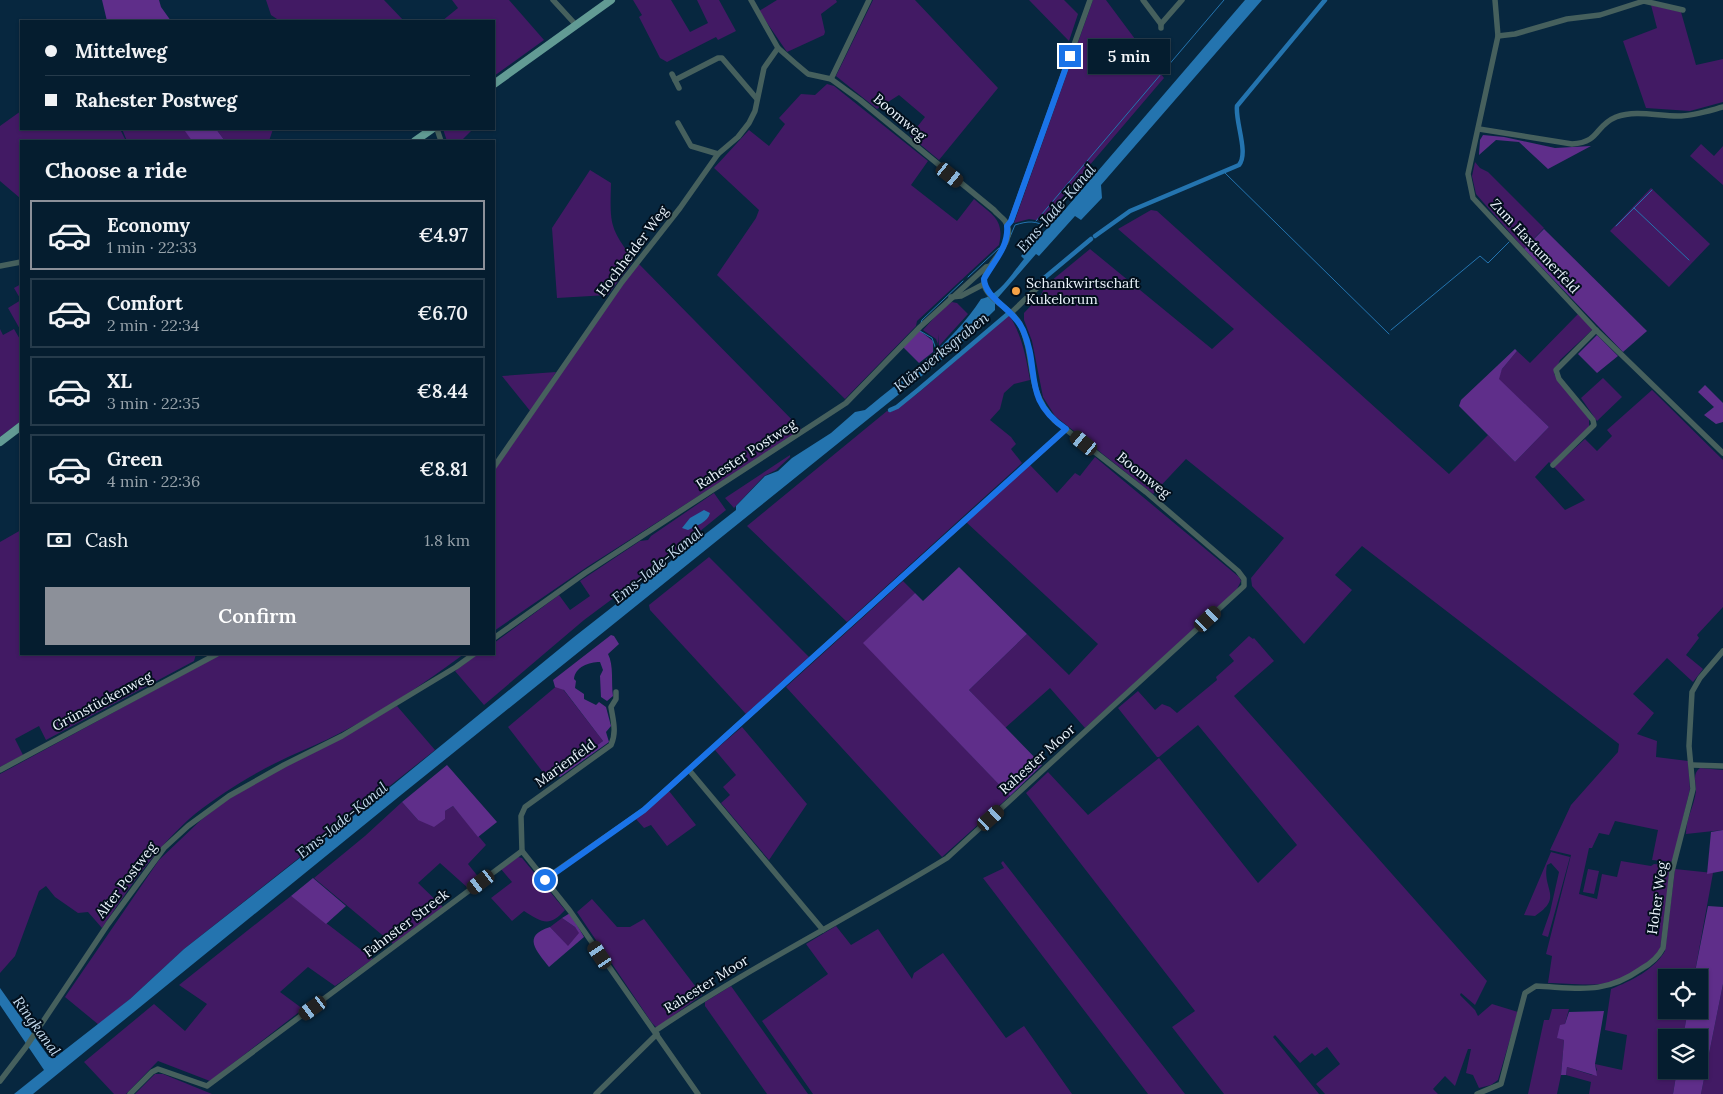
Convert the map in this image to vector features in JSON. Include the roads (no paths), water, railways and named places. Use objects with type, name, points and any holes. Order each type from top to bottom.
[{"type":"main road","points":[[495,83],[611,0]]},
{"type":"main road","points":[[416,140],[431,130]]},
{"type":"main road","points":[[0,442],[20,427]]},
{"type":"street","points":[[553,0],[576,25]]},
{"type":"street","name":"Boomweg","points":[[751,0],[778,48],[808,74],[831,78],[860,100],[994,210],[1007,226]]},
{"type":"street","points":[[831,78],[869,0]]},
{"type":"street","points":[[952,297],[961,296],[984,284],[984,279],[1004,245],[1007,226],[1011,221],[1090,0]]},
{"type":"street","points":[[1142,0],[1161,26],[1182,0]]},
{"type":"street","name":"Zum Haxtumerfeld","points":[[1495,0],[1498,36],[1468,174],[1473,198],[1596,330],[1723,453]]},
{"type":"street","points":[[1498,36],[1515,34],[1567,19],[1600,15],[1644,1],[1684,10]]},
{"type":"street","name":"Hochheider Weg","points":[[495,466],[622,282],[680,208],[718,154],[738,137],[749,123],[754,111],[764,68],[778,48]]},
{"type":"street","points":[[679,88],[673,77],[722,58],[757,99]]},
{"type":"street","points":[[1478,129],[1582,144],[1591,140],[1603,125],[1627,114],[1694,115],[1723,107]]},
{"type":"street","points":[[678,123],[691,146],[718,154]]},
{"type":"street","points":[[0,266],[20,262]]},
{"type":"street","name":"Rahester Postweg","points":[[495,637],[585,573],[846,403],[920,327],[986,267],[991,266]]},
{"type":"street","name":"Boomweg","points":[[984,284],[989,294],[1012,312],[1024,332],[1036,394],[1043,408],[1054,420],[1146,492],[1238,571],[1244,579]]},
{"type":"street","points":[[1012,312],[1037,288]]},
{"type":"street","points":[[1553,465],[1594,425],[1593,420],[1560,379],[1556,370],[1596,330]]},
{"type":"street","points":[[545,880],[644,810],[1066,429]]},
{"type":"street","name":"Rahester Moor","points":[[596,1094],[656,1033],[708,995],[947,858],[1239,591],[1244,586],[1244,579]]},
{"type":"street","name":"Hoher Weg","points":[[1477,1094],[1501,1084],[1525,993],[1529,989],[1536,986],[1588,988],[1609,986],[1636,973],[1660,953],[1665,937],[1672,871],[1693,790],[1689,746],[1692,692],[1700,678],[1723,651]]},
{"type":"street","name":"Grünstückenweg","points":[[0,770],[215,655]]},
{"type":"street","name":"Alter Postweg","points":[[0,1081],[26,1047],[108,924],[164,848],[188,826],[229,796],[284,765],[342,736],[400,702],[473,655]]},
{"type":"street","name":"Marienfeld","points":[[522,851],[521,816],[525,807],[612,745],[615,729],[611,707],[616,699],[616,692]]},
{"type":"street","points":[[1692,765],[1723,766]]},
{"type":"street","points":[[689,770],[823,930]]},
{"type":"street","points":[[522,851],[570,911],[698,1094]]},
{"type":"street","name":"Fahnster Streek","points":[[130,1094],[152,1072],[158,1069],[167,1070],[207,1086],[522,851]]},
{"type":"water","points":[[1245,0],[1262,0],[1101,185],[1102,198],[1081,220],[1075,216],[1039,256],[1036,254],[995,301],[995,310],[954,350],[33,1094],[14,1094],[44,1070],[0,1005],[0,988],[49,1057],[57,1056],[130,999],[184,949],[394,784],[574,637],[736,510],[736,506],[765,476],[778,471],[792,458],[831,433],[855,412],[865,410],[928,359],[956,331],[981,299],[994,293],[1005,283],[1024,259],[1021,256],[1061,214]]},
{"type":"water","points":[[704,510],[710,513],[704,521],[688,530],[682,528],[690,518]]},
{"type":"waterway","name":"Ems-Jade-Kanal","points":[[1036,221],[1224,0]]},
{"type":"waterway","name":"Klärwerksgraben","points":[[1095,236],[1130,211],[1239,165],[1243,153],[1237,106],[1325,0]]},
{"type":"waterway","points":[[1224,172],[1389,334]]},
{"type":"waterway","points":[[1616,226],[1652,190]]},
{"type":"waterway","points":[[1634,208],[1689,260]]},
{"type":"waterway","name":"Ems-Jade-Kanal","points":[[1010,237],[1015,225],[1036,222],[1048,228]]},
{"type":"waterway","name":"Klärwerksgraben","points":[[1037,284],[1091,239]]},
{"type":"waterway","points":[[1391,330],[1480,256],[1488,263],[1509,242]]},
{"type":"waterway","points":[[968,277],[999,248]]},
{"type":"waterway","points":[[921,323],[963,281]]},
{"type":"waterway","name":"Klärwerksgraben","points":[[890,410],[897,407],[918,390],[1009,313]]},
{"type":"waterway","points":[[920,331],[932,338],[937,352]]},
{"type":"place","name":"Schankwirtschaft Kukelorum","points":[[1016,291]]},
{"type":"water label","name":"Ringkanal","points":[[37,1026]]}]
